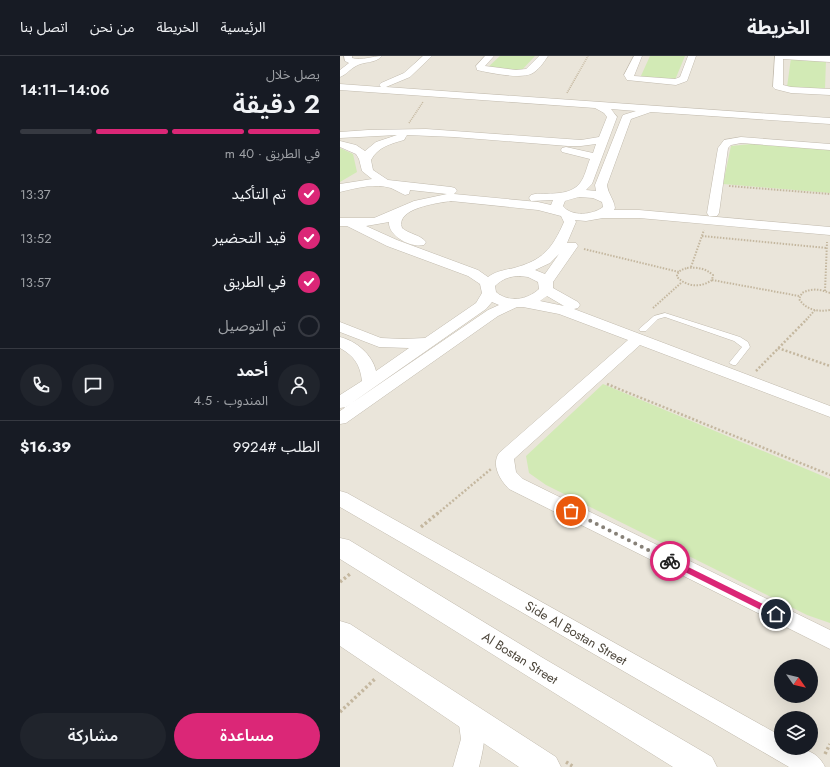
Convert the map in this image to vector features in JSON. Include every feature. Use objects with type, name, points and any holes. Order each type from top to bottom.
[{"type":"street","points":[[340,74],[352,59],[367,61],[378,56]]},
{"type":"street","points":[[421,81],[428,56]]},
{"type":"street","points":[[340,97],[398,91],[421,81],[437,56]]},
{"type":"street","points":[[490,56],[480,66],[480,68],[522,73],[532,71],[544,56]]},
{"type":"street","points":[[638,56],[629,75],[630,78],[676,82],[684,79],[692,56]]},
{"type":"street","points":[[779,56],[778,87],[785,90],[830,92]]},
{"type":"street","points":[[782,56],[830,59]]},
{"type":"street","points":[[384,84],[400,79],[421,81],[472,93],[598,105],[656,109],[709,109],[830,115]]},
{"type":"street","points":[[340,82],[384,84],[421,81]]},
{"type":"street","points":[[340,87],[398,91]]},
{"type":"street","points":[[472,93],[565,97],[830,121]]},
{"type":"street","points":[[486,310],[488,289],[493,279],[539,264],[554,253],[562,240],[570,222],[557,206],[558,202],[568,195],[578,191],[586,184],[612,117],[608,110],[598,105]]},
{"type":"street","points":[[612,117],[620,115],[627,117],[638,112],[656,109]]},
{"type":"street","points":[[340,403],[429,342],[486,310],[533,300],[541,296],[582,226],[609,208],[600,189],[627,117]]},
{"type":"street","points":[[340,135],[402,135],[566,147],[596,157]]},
{"type":"street","points":[[340,142],[402,135]]},
{"type":"street","points":[[356,184],[367,165],[371,151],[376,146],[402,135]]},
{"type":"street","points":[[566,147],[604,139]]},
{"type":"street","points":[[710,217],[723,148],[728,142],[750,140],[830,147]]},
{"type":"street","points":[[340,142],[360,151],[367,165],[390,185],[408,193],[410,198],[409,204],[395,219],[394,225],[396,230],[403,235],[488,267],[513,272],[535,274],[562,305]]},
{"type":"street","points":[[340,188],[356,184],[390,185],[541,198],[586,193],[606,200],[639,207],[710,217],[829,229]]},
{"type":"street","points":[[345,223],[375,222],[434,200],[451,198],[538,206],[581,217],[625,214],[710,217]]},
{"type":"street","points":[[345,223],[473,273],[485,281],[488,289],[496,299],[519,303],[562,305],[733,363],[830,400]]},
{"type":"street","points":[[340,419],[486,310]]},
{"type":"street","points":[[340,326],[370,340],[391,344],[429,342]]},
{"type":"street","points":[[638,331],[594,378],[505,457],[505,467],[508,477],[516,484],[830,640]]},
{"type":"street","points":[[638,331],[830,412]]},
{"type":"street","points":[[354,350],[366,348],[371,344],[370,340]]},
{"type":"street","points":[[340,342],[361,354],[365,360],[370,383]]},
{"type":"street","name":"Side Al Bostan Street","points":[[340,498],[812,767]]},
{"type":"street","name":"Al Bostan Street","points":[[340,547],[700,767]]},
{"type":"street","points":[[340,632],[470,717],[536,766]]},
{"type":"street","points":[[466,767],[473,739],[470,717]]},
{"type":"lane","points":[[638,331],[656,317],[665,315],[737,339],[745,344],[746,347],[733,363]]},
{"type":"path","points":[[565,97],[588,56]]},
{"type":"path","points":[[402,135],[421,81]]},
{"type":"path","points":[[717,185],[830,194]]},
{"type":"path","points":[[691,267],[710,217]]},
{"type":"path","points":[[825,291],[829,229]]},
{"type":"path","points":[[702,236],[827,248]]},
{"type":"path","points":[[571,246],[679,272],[691,267],[700,268],[708,271],[712,275],[712,280]]},
{"type":"path","points":[[679,272],[678,277],[682,282],[696,286],[706,284],[712,280],[799,296],[809,290],[825,291],[830,293]]},
{"type":"path","points":[[638,331],[682,282]]},
{"type":"path","points":[[799,296],[799,299],[804,305],[815,310],[830,310]]},
{"type":"path","points":[[756,372],[815,310]]},
{"type":"path","points":[[778,348],[830,366]]},
{"type":"path","points":[[594,378],[830,475]]},
{"type":"path","points":[[409,538],[505,457]]},
{"type":"path","points":[[340,712],[390,664]]},
{"type":"shaded area","points":[[340,56],[830,56],[830,767],[340,767]]},
{"type":"green space","points":[[500,56],[535,56],[521,71],[487,68]]},
{"type":"green space","points":[[650,56],[685,56],[675,80],[640,78]]},
{"type":"green space","points":[[791,58],[826,60],[825,89],[787,87]]},
{"type":"green space","points":[[751,144],[830,150],[830,193],[723,184],[731,146]]},
{"type":"green space","points":[[340,148],[353,154],[357,172],[340,182]]},
{"type":"green space","points":[[603,384],[830,479],[830,623],[807,615],[546,485],[529,473],[526,456]]},
{"type":"way so far","points":[[571,511],[670,561]]},
{"type":"route","points":[[670,561],[776,614]]}]
